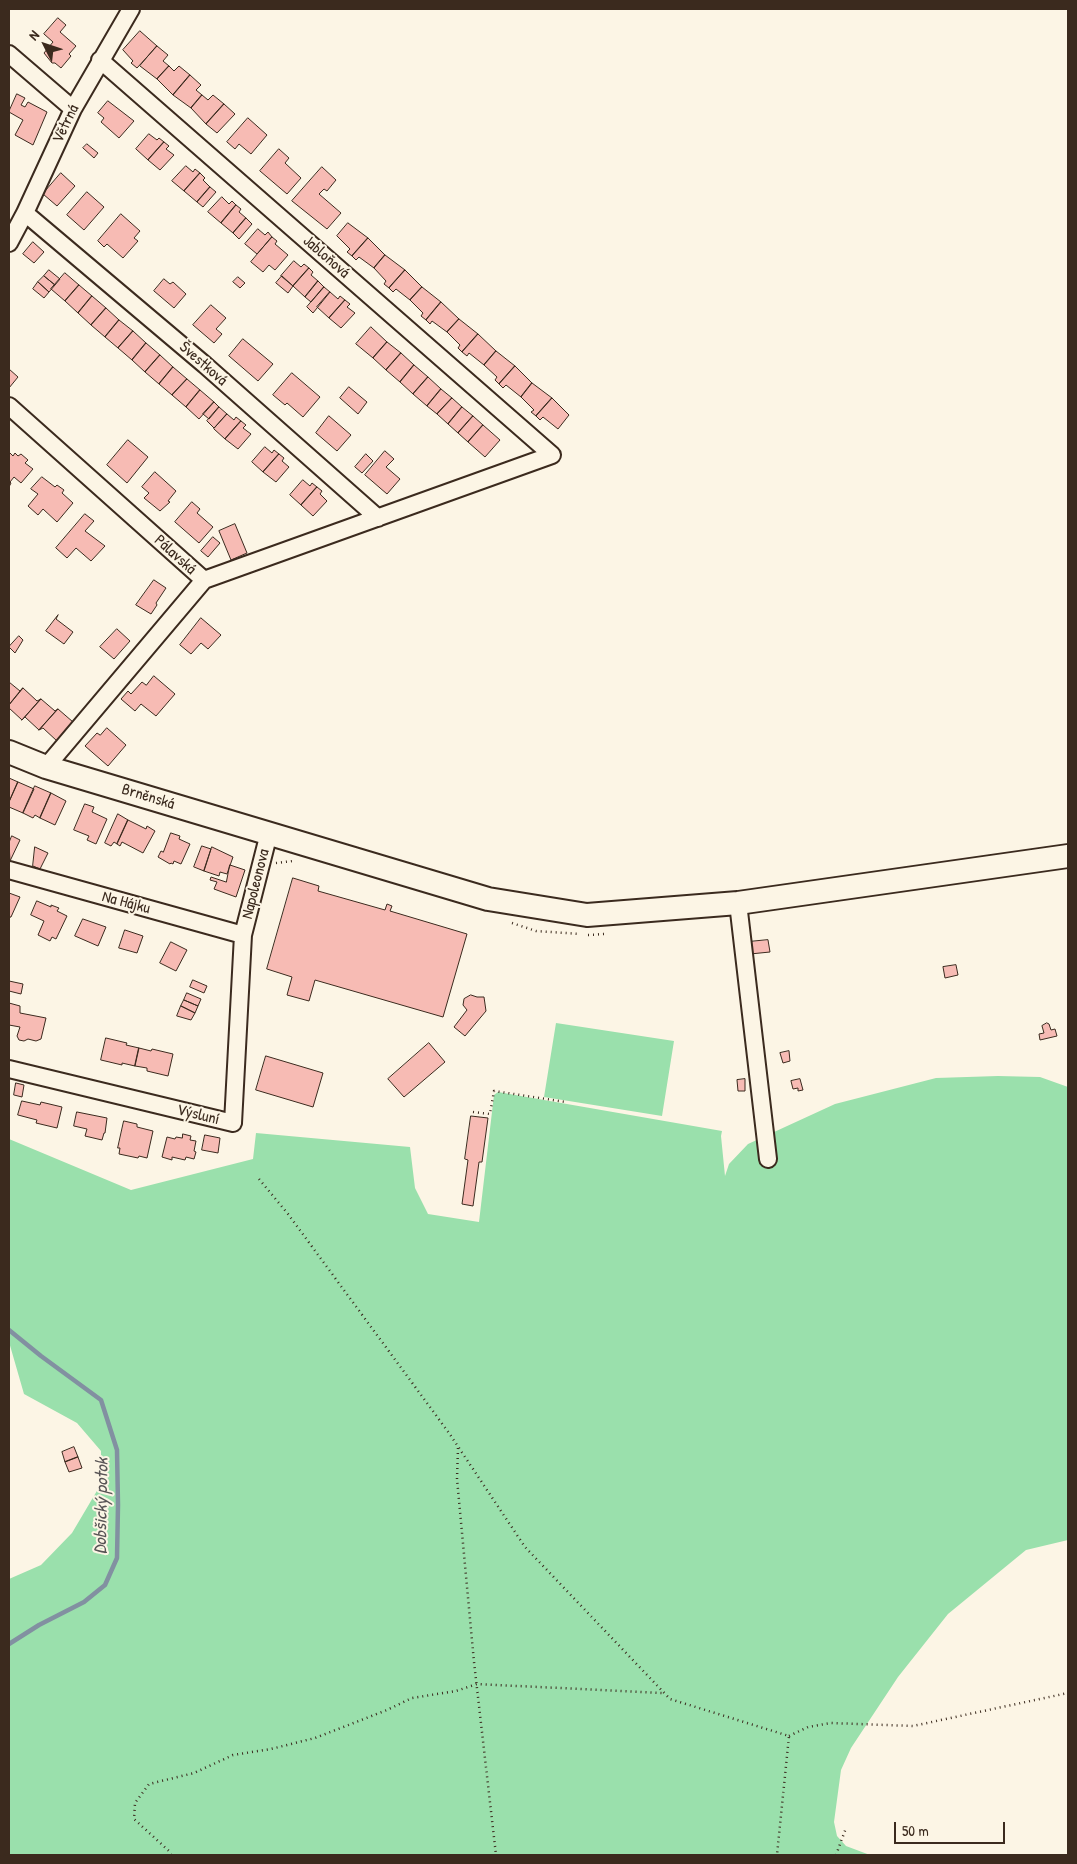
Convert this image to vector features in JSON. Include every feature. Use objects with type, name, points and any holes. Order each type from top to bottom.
[{"type":"main road","name":"Brněnská","points":[[9,752],[46,767],[488,899],[587,915],[738,903],[1068,856]]},
{"type":"street","name":"Větrná","points":[[9,243],[73,109],[131,9]]},
{"type":"street","points":[[9,54],[73,109]]},
{"type":"street","name":"Jabloňová","points":[[100,60],[552,455],[378,518]]},
{"type":"street","name":"Švestková","points":[[25,212],[204,365],[378,518]]},
{"type":"street","name":"Pálavská","points":[[9,406],[204,580],[46,767]]},
{"type":"street","points":[[204,580],[378,518]]},
{"type":"street","name":"Napoleonova","points":[[243,935],[278,836]]},
{"type":"street","name":"Na Hájku","points":[[9,870],[243,935]]},
{"type":"street","points":[[738,903],[768,1159]]},
{"type":"street","name":"Výsluní","points":[[9,1069],[233,1123],[243,935]]},
{"type":"path","points":[[473,1112],[490,1114],[494,1091],[566,1102]]},
{"type":"path","points":[[259,1179],[288,1214],[458,1446],[525,1548],[670,1699],[789,1736],[808,1727],[831,1723],[913,1726],[1068,1693]]},
{"type":"path","points":[[458,1446],[457,1479],[476,1684],[496,1855]]},
{"type":"path","points":[[171,1855],[134,1819],[135,1803],[150,1784],[194,1773],[233,1755],[271,1749],[315,1738],[387,1710],[412,1698],[456,1691],[476,1684],[664,1693]]},
{"type":"path","points":[[776,1855],[789,1736]]},
{"type":"path","points":[[836,1855],[846,1828]]},
{"type":"green space","points":[[556,1023],[674,1041],[662,1116],[544,1097]]},
{"type":"green space","points":[[1040,1077],[1068,1087],[1068,1540],[1026,1550],[948,1614],[898,1677],[851,1748],[841,1770],[834,1822],[837,1836],[846,1846],[870,1855],[9,1855],[9,1579],[41,1565],[72,1533],[101,1484],[101,1451],[77,1423],[24,1394],[9,1342],[9,1139],[131,1190],[253,1159],[256,1133],[410,1147],[415,1188],[428,1214],[479,1222],[494,1095],[498,1092],[722,1131],[725,1176],[729,1164],[748,1144],[835,1104],[936,1078]]},
{"type":"building","points":[[58,18],[66,25],[60,32],[76,46],[69,54],[71,56],[61,68],[52,63],[44,53],[53,42],[44,34]]},
{"type":"building","points":[[140,31],[157,46],[137,68],[131,63],[133,61],[123,50]]},
{"type":"building","points":[[157,46],[168,55],[163,61],[169,66],[157,79],[140,66]]},
{"type":"building","points":[[169,66],[174,71],[179,66],[190,75],[173,95],[157,79]]},
{"type":"building","points":[[190,75],[201,85],[196,90],[202,95],[191,108],[173,95]]},
{"type":"building","points":[[17,94],[25,98],[21,105],[25,107],[28,102],[47,112],[33,145],[15,135],[23,120],[9,112]]},
{"type":"building","points":[[202,95],[208,100],[213,95],[224,104],[206,124],[191,108]]},
{"type":"building","points":[[108,101],[134,121],[119,138],[101,122],[104,118],[98,113]]},
{"type":"building","points":[[224,104],[235,114],[217,133],[206,124]]},
{"type":"building","points":[[248,118],[267,135],[251,154],[239,144],[235,149],[227,142]]},
{"type":"building","points":[[149,134],[157,140],[159,138],[164,142],[148,160],[136,149]]},
{"type":"building","points":[[164,142],[169,146],[166,149],[174,155],[160,170],[148,160]]},
{"type":"building","points":[[87,144],[98,153],[94,158],[83,148]]},
{"type":"building","points":[[279,149],[289,158],[285,163],[301,178],[287,194],[260,171]]},
{"type":"building","points":[[186,166],[193,172],[195,169],[200,173],[184,191],[172,181]]},
{"type":"building","points":[[322,167],[336,180],[327,191],[324,189],[319,194],[341,213],[327,229],[292,201]]},
{"type":"building","points":[[61,173],[75,186],[57,206],[43,194]]},
{"type":"building","points":[[200,173],[205,178],[203,180],[210,187],[197,202],[184,191]]},
{"type":"building","points":[[210,187],[216,192],[203,207],[197,202]]},
{"type":"building","points":[[87,192],[104,207],[84,230],[67,215]]},
{"type":"building","points":[[222,197],[229,204],[232,201],[236,205],[221,223],[208,212]]},
{"type":"building","points":[[236,205],[241,209],[239,212],[246,218],[233,233],[221,223]]},
{"type":"building","points":[[121,214],[140,231],[134,238],[138,241],[123,258],[107,244],[104,247],[98,241]]},
{"type":"building","points":[[246,218],[252,224],[239,239],[233,233]]},
{"type":"building","points":[[348,223],[368,238],[352,256],[347,252],[350,249],[337,236]]},
{"type":"building","points":[[258,229],[265,235],[268,232],[272,237],[257,254],[245,244]]},
{"type":"building","points":[[272,237],[277,241],[275,244],[288,255],[275,270],[269,265],[263,272],[251,262]]},
{"type":"building","points":[[368,238],[385,255],[374,268],[359,257],[356,260],[352,256]]},
{"type":"building","points":[[33,242],[44,252],[34,263],[23,254]]},
{"type":"building","points":[[385,255],[405,270],[389,288],[384,284],[386,281],[374,268]]},
{"type":"building","points":[[294,261],[301,267],[304,264],[309,268],[293,286],[281,276]]},
{"type":"building","points":[[309,268],[313,272],[311,275],[318,281],[305,297],[293,286]]},
{"type":"building","points":[[49,270],[60,279],[55,285],[44,276]]},
{"type":"building","points":[[405,270],[422,287],[410,300],[396,289],[393,292],[389,288]]},
{"type":"building","points":[[65,273],[79,285],[65,301],[51,289]]},
{"type":"building","points":[[44,276],[55,285],[49,292],[38,282]]},
{"type":"building","points":[[282,276],[293,286],[288,293],[276,283]]},
{"type":"building","points":[[238,277],[245,283],[240,288],[233,282]]},
{"type":"building","points":[[164,279],[170,284],[173,282],[186,294],[174,308],[154,291]]},
{"type":"building","points":[[318,281],[324,287],[311,302],[305,297]]},
{"type":"building","points":[[38,282],[49,292],[44,298],[33,289]]},
{"type":"building","points":[[79,285],[92,296],[78,313],[65,301]]},
{"type":"building","points":[[324,287],[330,292],[313,313],[307,307]]},
{"type":"building","points":[[422,287],[441,302],[426,320],[421,316],[423,313],[410,300]]},
{"type":"building","points":[[330,292],[338,299],[340,296],[345,300],[329,318],[317,307]]},
{"type":"building","points":[[92,296],[106,308],[91,325],[78,313]]},
{"type":"building","points":[[345,300],[350,304],[347,307],[355,313],[341,328],[329,318]]},
{"type":"building","points":[[441,302],[459,319],[447,332],[432,321],[430,324],[426,320]]},
{"type":"building","points":[[211,305],[226,318],[216,329],[222,334],[214,343],[193,325]]},
{"type":"building","points":[[106,308],[119,320],[105,337],[91,325]]},
{"type":"building","points":[[459,319],[478,334],[462,352],[458,348],[460,345],[447,332]]},
{"type":"building","points":[[119,320],[133,331],[118,348],[105,337]]},
{"type":"building","points":[[371,327],[387,342],[373,358],[356,344]]},
{"type":"building","points":[[133,331],[146,343],[132,360],[118,348]]},
{"type":"building","points":[[478,334],[496,351],[484,365],[469,353],[467,356],[462,352]]},
{"type":"building","points":[[243,339],[273,364],[258,381],[229,356]]},
{"type":"building","points":[[387,342],[401,353],[386,370],[373,358]]},
{"type":"building","points":[[146,343],[160,355],[145,372],[132,360]]},
{"type":"building","points":[[496,351],[515,366],[499,384],[495,380],[497,377],[484,365]]},
{"type":"building","points":[[401,353],[414,365],[400,382],[386,370]]},
{"type":"building","points":[[160,355],[173,367],[159,384],[145,372]]},
{"type":"building","points":[[414,365],[428,377],[413,394],[400,382]]},
{"type":"building","points":[[515,366],[532,383],[521,397],[506,385],[503,388],[499,384]]},
{"type":"building","points":[[173,367],[187,379],[172,395],[159,384]]},
{"type":"building","points":[[9,369],[18,377],[9,388]]},
{"type":"building","points":[[292,373],[320,397],[303,417],[287,403],[285,405],[273,395]]},
{"type":"building","points":[[428,377],[441,389],[427,406],[413,394]]},
{"type":"building","points":[[187,379],[200,390],[186,407],[172,395]]},
{"type":"building","points":[[532,383],[552,398],[536,416],[531,412],[534,410],[521,397]]},
{"type":"building","points":[[349,387],[367,402],[358,414],[340,398]]},
{"type":"building","points":[[441,389],[452,398],[437,414],[427,406]]},
{"type":"building","points":[[200,390],[214,402],[199,419],[186,407]]},
{"type":"building","points":[[452,398],[462,407],[448,424],[437,414]]},
{"type":"building","points":[[552,398],[569,415],[558,429],[543,417],[540,420],[536,416]]},
{"type":"building","points":[[214,402],[219,407],[209,419],[203,414]]},
{"type":"building","points":[[219,407],[227,414],[214,428],[207,421]]},
{"type":"building","points":[[462,407],[473,416],[458,433],[448,424]]},
{"type":"building","points":[[227,414],[234,420],[236,417],[241,421],[225,439],[214,429]]},
{"type":"building","points":[[329,416],[351,435],[337,451],[316,433]]},
{"type":"building","points":[[473,416],[483,425],[468,442],[458,433]]},
{"type":"building","points":[[241,421],[246,425],[243,428],[251,434],[238,449],[225,439]]},
{"type":"building","points":[[483,425],[500,440],[485,457],[468,442]]},
{"type":"building","points":[[128,440],[148,457],[127,483],[107,465]]},
{"type":"building","points":[[265,447],[272,453],[274,450],[279,454],[263,472],[252,462]]},
{"type":"building","points":[[385,451],[394,459],[386,467],[400,479],[387,494],[365,475]]},
{"type":"building","points":[[9,452],[13,456],[15,453],[18,456],[21,454],[28,460],[25,463],[33,469],[21,483],[14,477],[9,487]]},
{"type":"building","points":[[279,454],[284,458],[282,461],[289,467],[276,482],[263,472]]},
{"type":"building","points":[[366,454],[373,461],[362,473],[355,467]]},
{"type":"building","points":[[155,472],[176,491],[168,501],[170,502],[160,511],[144,498],[149,493],[142,487]]},
{"type":"building","points":[[42,477],[55,487],[57,485],[64,490],[62,493],[73,503],[57,522],[43,509],[38,515],[28,506],[38,494],[31,489]]},
{"type":"building","points":[[303,480],[310,486],[312,483],[317,487],[301,505],[290,495]]},
{"type":"building","points":[[317,487],[322,491],[320,494],[327,501],[313,516],[301,505]]},
{"type":"building","points":[[192,502],[200,509],[197,513],[213,527],[199,543],[175,522]]},
{"type":"building","points":[[85,514],[94,521],[85,531],[105,546],[91,561],[76,548],[67,558],[56,548]]},
{"type":"building","points":[[235,524],[247,553],[231,560],[219,531]]},
{"type":"building","points":[[213,537],[220,543],[208,557],[201,551]]},
{"type":"building","points":[[154,580],[166,588],[151,614],[136,605]]},
{"type":"building","points":[[58,615],[56,619],[73,632],[64,644],[46,631]]},
{"type":"building","points":[[201,618],[221,635],[208,649],[201,643],[191,654],[180,645]]},
{"type":"building","points":[[117,629],[130,641],[114,659],[100,647]]},
{"type":"building","points":[[19,636],[23,640],[15,653],[9,647]]},
{"type":"building","points":[[154,676],[175,694],[156,716],[141,704],[135,711],[121,699],[128,691],[131,694],[142,682],[146,685]]},
{"type":"building","points":[[9,682],[20,691],[23,688],[9,705]]},
{"type":"building","points":[[23,688],[37,701],[41,699],[22,720],[9,708],[9,705]]},
{"type":"building","points":[[41,699],[55,711],[58,709],[39,730],[25,717],[22,720]]},
{"type":"building","points":[[58,709],[73,722],[57,741],[43,728],[39,730]]},
{"type":"building","points":[[107,728],[126,745],[108,766],[85,746],[97,733],[100,735]]},
{"type":"building","points":[[9,778],[18,782],[9,802]]},
{"type":"building","points":[[18,782],[34,789],[23,813],[9,807],[9,802]]},
{"type":"building","points":[[35,786],[51,793],[40,818],[35,815],[33,818],[23,813]]},
{"type":"building","points":[[51,793],[66,801],[55,825],[40,818]]},
{"type":"building","points":[[85,804],[94,807],[92,812],[107,819],[96,844],[87,840],[89,836],[74,830]]},
{"type":"building","points":[[118,814],[128,820],[117,844],[114,842],[111,846],[105,843]]},
{"type":"building","points":[[128,820],[146,829],[147,826],[155,831],[143,853],[122,842],[120,846],[117,844]]},
{"type":"building","points":[[171,833],[180,836],[179,839],[190,844],[181,864],[174,861],[173,864],[170,864],[158,857],[161,851],[163,852]]},
{"type":"building","points":[[12,836],[20,840],[10,861],[9,843]]},
{"type":"building","points":[[202,846],[211,849],[204,871],[194,867]]},
{"type":"building","points":[[35,847],[48,853],[40,869],[33,866]]},
{"type":"building","points":[[212,847],[233,857],[227,874],[220,872],[219,876],[204,871]]},
{"type":"building","points":[[230,865],[245,870],[236,897],[214,889],[217,882],[210,880],[211,877],[226,882]]},
{"type":"building","points":[[293,878],[319,886],[318,891],[385,910],[387,904],[392,906],[390,911],[467,934],[443,1017],[315,980],[309,1001],[287,995],[292,977],[267,969]]},
{"type":"building","points":[[9,893],[20,897],[9,919]]},
{"type":"building","points":[[37,901],[59,908],[57,911],[67,916],[56,939],[52,937],[50,941],[38,935],[44,921],[31,915]]},
{"type":"building","points":[[83,919],[106,927],[98,946],[75,936]]},
{"type":"building","points":[[125,930],[143,936],[137,953],[119,948]]},
{"type":"building","points":[[768,940],[770,952],[750,954],[748,942]]},
{"type":"building","points":[[171,942],[187,950],[176,971],[160,963]]},
{"type":"building","points":[[956,965],[958,975],[945,978],[943,967]]},
{"type":"building","points":[[193,980],[207,986],[204,993],[190,987]]},
{"type":"building","points":[[9,981],[23,984],[21,994],[9,991]]},
{"type":"building","points":[[187,993],[201,999],[198,1006],[184,1000]]},
{"type":"building","points":[[471,995],[484,997],[486,1011],[465,1036],[454,1027],[467,1010],[463,1005],[464,999]]},
{"type":"building","points":[[184,1000],[198,1006],[195,1013],[181,1006]]},
{"type":"building","points":[[9,1003],[20,1006],[20,1013],[46,1018],[41,1039],[36,1041],[28,1039],[24,1041],[19,1040],[17,1036],[20,1027],[9,1025]]},
{"type":"building","points":[[181,1006],[195,1013],[191,1020],[177,1016]]},
{"type":"building","points":[[1047,1023],[1051,1030],[1055,1029],[1057,1036],[1040,1040],[1039,1034],[1044,1033],[1042,1026]]},
{"type":"building","points":[[106,1038],[139,1048],[135,1066],[101,1060]]},
{"type":"building","points":[[429,1043],[445,1062],[404,1097],[388,1079]]},
{"type":"building","points":[[139,1048],[173,1054],[168,1076],[147,1071],[147,1068],[135,1066]]},
{"type":"building","points":[[789,1051],[790,1061],[783,1063],[780,1053]]},
{"type":"building","points":[[266,1056],[323,1073],[313,1107],[256,1090]]},
{"type":"building","points":[[745,1079],[745,1091],[738,1091],[737,1080]]},
{"type":"building","points":[[800,1079],[803,1090],[793,1089],[791,1081]]},
{"type":"building","points":[[16,1083],[24,1085],[22,1097],[14,1095]]},
{"type":"building","points":[[22,1101],[40,1105],[41,1102],[62,1107],[57,1128],[36,1123],[37,1120],[18,1115]]},
{"type":"building","points":[[77,1112],[107,1118],[102,1140],[85,1136],[87,1129],[74,1126]]},
{"type":"building","points":[[471,1116],[488,1118],[473,1206],[462,1204],[468,1160],[465,1159]]},
{"type":"building","points":[[124,1121],[153,1131],[147,1158],[119,1154],[120,1148],[118,1148]]},
{"type":"building","points":[[183,1134],[191,1136],[190,1140],[196,1141],[194,1159],[186,1157],[185,1160],[172,1157],[172,1160],[162,1157],[167,1137],[182,1138]]},
{"type":"building","points":[[205,1135],[220,1138],[218,1153],[202,1150]]},
{"type":"building","points":[[74,1447],[78,1457],[65,1462],[62,1452]]},
{"type":"building","points":[[78,1457],[82,1468],[69,1472],[65,1462]]},
{"type":"waterway","name":"Dobšický potok","points":[[9,1330],[101,1400],[117,1450],[118,1505],[117,1558],[105,1585],[84,1602],[39,1625],[9,1644]]}]
